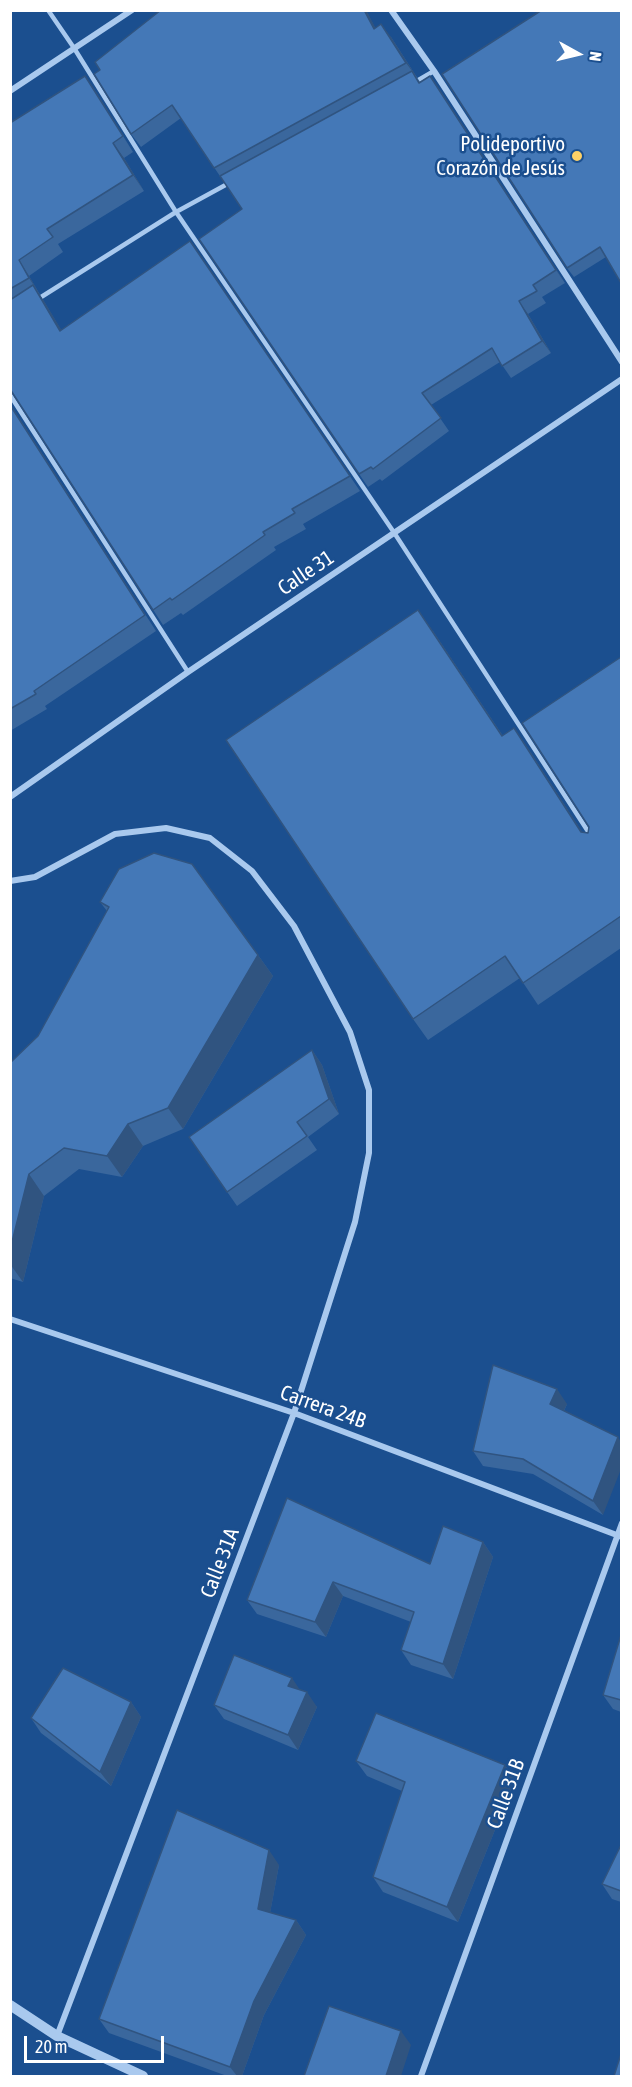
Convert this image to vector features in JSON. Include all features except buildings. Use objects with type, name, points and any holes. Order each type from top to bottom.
[{"type":"street","points":[[10,92],[132,10]]},
{"type":"street","points":[[391,10],[434,71],[621,362]]},
{"type":"street","name":"Calle 31","points":[[10,796],[188,672],[621,379]]},
{"type":"street","name":"Calle 31A","points":[[10,881],[35,877],[115,834],[166,828],[210,838],[252,871],[294,926],[350,1032],[369,1090],[369,1153],[355,1222],[294,1413],[57,2036]]},
{"type":"street","name":"Carrera 24B","points":[[10,1319],[294,1413],[619,1536]]},
{"type":"street","name":"Calle 31B","points":[[421,2076],[619,1536],[621,1523]]},
{"type":"street","points":[[10,2005],[57,2036],[143,2076]]},
{"type":"lane","points":[[48,10],[176,212],[394,534],[594,841]]},
{"type":"lane","points":[[413,82],[434,71]]},
{"type":"lane","points":[[30,304],[176,212],[238,178]]},
{"type":"lane","points":[[10,394],[188,672]]},
{"type":"place","name":"Polideportivo Corazón de Jesús","points":[[577,156]]}]
